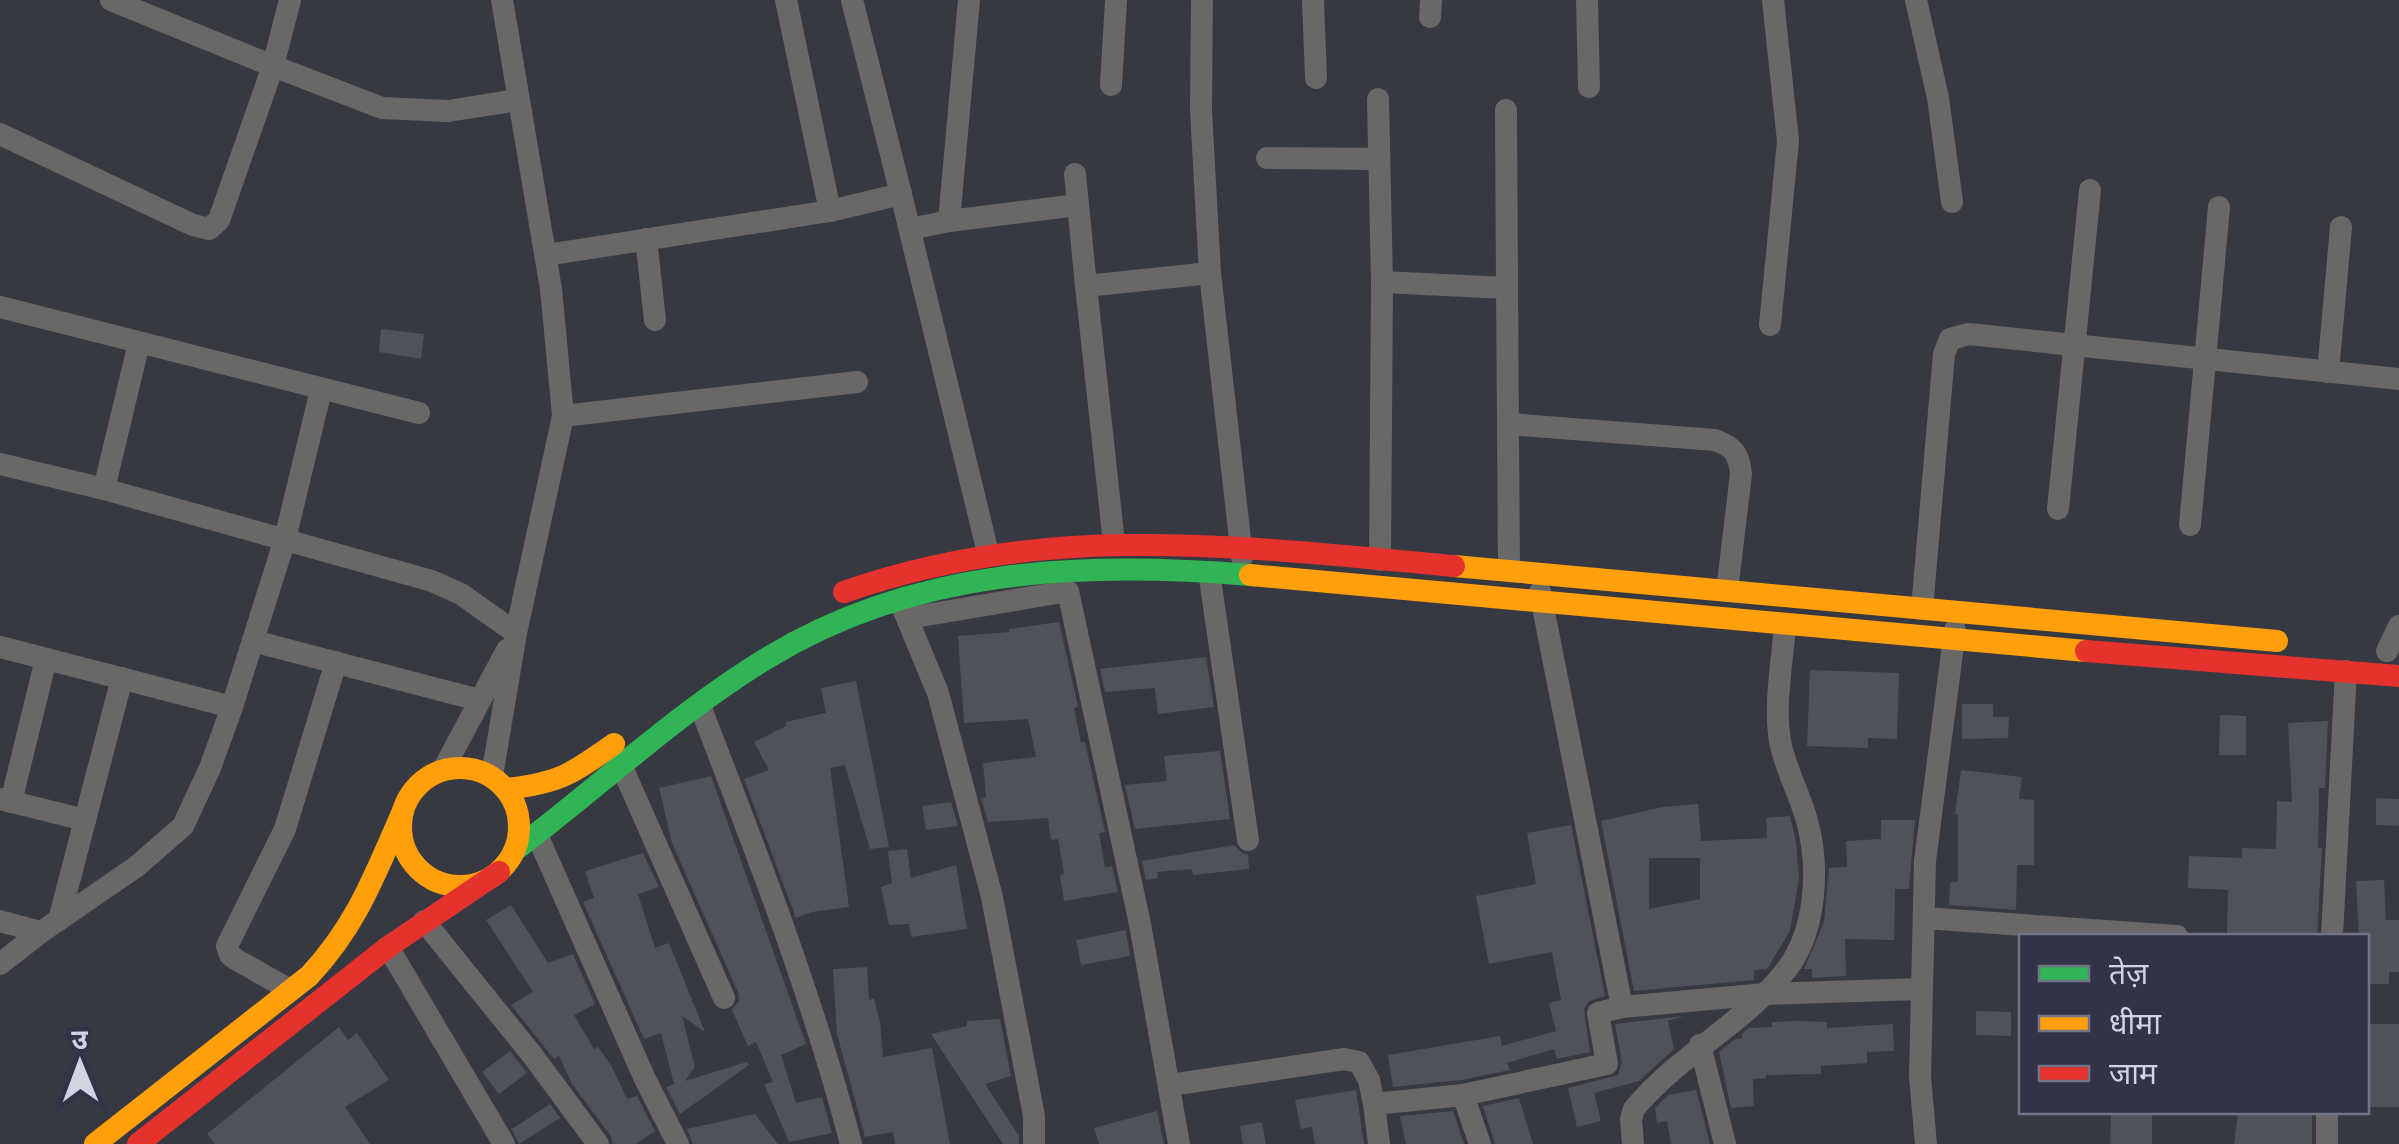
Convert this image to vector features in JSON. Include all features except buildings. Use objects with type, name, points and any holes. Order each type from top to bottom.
[{"type":"main road","points":[[820,601],[927,564],[988,553],[1064,568],[1114,543],[1242,547],[2309,644]]},
{"type":"main road","points":[[514,852],[700,706],[756,665],[817,629],[868,608],[904,609],[998,576],[1064,568],[1244,574],[1784,626],[2399,676]]},
{"type":"main road","points":[[95,1144],[290,990],[336,948],[358,912],[411,793],[425,778],[460,767],[499,782],[548,784],[577,770],[742,647]]},
{"type":"main road","points":[[138,1144],[388,947],[499,872],[514,852],[520,836],[520,819],[499,782]]},
{"type":"main road","points":[[403,811],[401,830],[405,848],[428,877],[464,886],[483,882],[499,872]]},
{"type":"street","points":[[112,0],[382,108],[448,111],[518,100]]},
{"type":"street","points":[[0,134],[208,229],[220,220],[274,66],[290,0]]},
{"type":"street","points":[[499,782],[516,634],[563,416],[546,254],[502,0]]},
{"type":"street","points":[[786,0],[830,210]]},
{"type":"street","points":[[852,0],[988,553]]},
{"type":"street","points":[[949,221],[969,0]]},
{"type":"street","points":[[1111,85],[1116,0]]},
{"type":"street","points":[[1202,0],[1201,110],[1210,273],[1244,574]]},
{"type":"street","points":[[1314,0],[1316,78]]},
{"type":"street","points":[[1587,0],[1589,87]]},
{"type":"street","points":[[1770,325],[1788,142],[1773,0]]},
{"type":"street","points":[[1916,0],[1938,98],[1952,202]]},
{"type":"street","points":[[1378,99],[1382,282],[1380,560]]},
{"type":"street","points":[[1506,110],[1509,572]]},
{"type":"street","points":[[1267,158],[1379,158]]},
{"type":"street","points":[[1075,174],[1114,543]]},
{"type":"street","points":[[2058,510],[2090,190]]},
{"type":"street","points":[[546,254],[830,210],[902,194]]},
{"type":"street","points":[[910,229],[1078,205]]},
{"type":"street","points":[[2190,525],[2219,207]]},
{"type":"street","points":[[2328,372],[2341,227]]},
{"type":"street","points":[[646,239],[655,320]]},
{"type":"street","points":[[1086,286],[1210,273]]},
{"type":"street","points":[[1382,282],[1507,288]]},
{"type":"street","points":[[0,307],[419,413]]},
{"type":"street","points":[[1922,609],[1944,354],[1950,340],[1969,334],[2399,379]]},
{"type":"street","points":[[104,489],[140,343]]},
{"type":"street","points":[[563,416],[857,382]]},
{"type":"street","points":[[0,964],[136,866],[183,826],[232,707],[285,539],[321,390]]},
{"type":"street","points":[[1508,424],[1715,440],[1730,446],[1739,456],[1741,474],[1727,591]]},
{"type":"street","points":[[0,464],[432,580],[461,594],[516,634]]},
{"type":"street","points":[[1064,568],[1140,924],[1180,1144]]},
{"type":"street","points":[[1209,572],[1248,840]]},
{"type":"street","points":[[1538,574],[1622,1007]]},
{"type":"street","points":[[882,579],[904,609],[938,693],[992,897],[1034,1116],[1034,1144]]},
{"type":"street","points":[[1926,1144],[1920,1077],[1925,861],[1957,612]]},
{"type":"street","points":[[1633,1144],[1634,1108],[1700,1045],[1765,994],[1795,957],[1810,923],[1810,833],[1780,742],[1784,626]]},
{"type":"street","points":[[2384,651],[2399,626]]},
{"type":"street","points":[[443,770],[516,634]]},
{"type":"street","points":[[253,640],[479,700]]},
{"type":"street","points":[[0,647],[232,707]]},
{"type":"street","points":[[46,659],[6,801],[85,820]]},
{"type":"street","points":[[290,990],[237,960],[227,946],[285,829],[336,662]]},
{"type":"street","points":[[2332,934],[2346,671]]},
{"type":"street","points":[[50,926],[85,820],[122,678]]},
{"type":"street","points":[[700,706],[773,894],[830,1062],[851,1144]]},
{"type":"street","points":[[622,765],[724,998]]},
{"type":"street","points":[[537,835],[678,1144]]},
{"type":"street","points":[[1924,918],[2149,934]]},
{"type":"street","points":[[0,921],[50,926]]},
{"type":"street","points":[[424,922],[533,1056],[598,1144]]},
{"type":"street","points":[[388,947],[496,1141]]},
{"type":"street","points":[[1374,1104],[1463,1095],[1608,1064],[1598,1013],[1622,1007],[1765,994],[1922,989]]},
{"type":"street","points":[[1700,1045],[1725,1144]]},
{"type":"street","points":[[1170,1086],[1344,1059],[1359,1062],[1370,1080],[1379,1144]]},
{"type":"street","points":[[1463,1095],[1480,1144]]},
{"type":"street","points":[[2326,1144],[2327,1114]]},
{"type":"traffic: fast","points":[[514,851],[735,679],[825,627],[883,605],[942,588],[1063,571],[1125,569],[1250,575]]},
{"type":"traffic: slow","points":[[1454,566],[2277,641]]},
{"type":"traffic: slow","points":[[1250,575],[2086,651]]},
{"type":"traffic: slow","points":[[507,789],[564,776],[614,744]]},
{"type":"traffic: slow","points":[[460,768],[483,772],[502,785],[515,804],[519,827],[515,850],[502,869],[483,882],[460,886],[437,882],[418,869],[405,850],[401,827],[405,804],[418,785],[437,772],[460,768]]},
{"type":"traffic: slow","points":[[95,1144],[309,976],[352,918],[403,811]]},
{"type":"traffic: jam","points":[[844,592],[920,569],[1071,547],[1222,547],[1454,566]]},
{"type":"traffic: jam","points":[[2086,651],[2399,676]]},
{"type":"traffic: jam","points":[[138,1144],[388,947],[499,872]]}]
